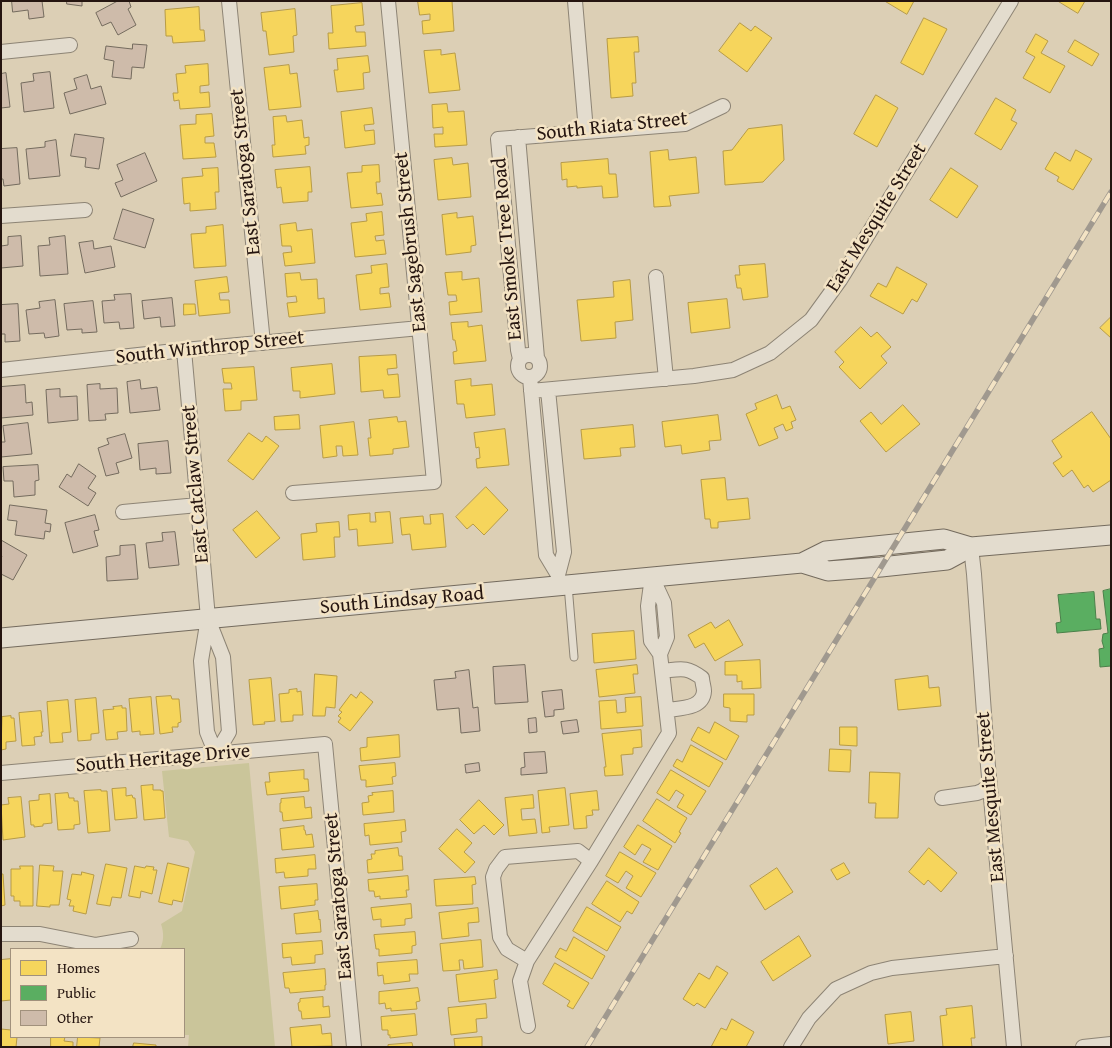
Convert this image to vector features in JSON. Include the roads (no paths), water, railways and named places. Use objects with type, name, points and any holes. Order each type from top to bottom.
[{"type":"main road","name":"South Lindsay Road","points":[[1,638],[562,582],[652,577],[802,563],[826,551],[944,539],[970,547],[1111,535]]},
{"type":"street","name":"East Saratoga Street","points":[[229,1],[262,343]]},
{"type":"street","name":"East Sagebrush Street","points":[[293,493],[434,482],[388,1]]},
{"type":"street","points":[[575,1],[586,131]]},
{"type":"street","name":"East Mesquite Street","points":[[531,384],[548,390],[694,376],[733,370],[770,353],[812,320],[840,280],[1011,1]]},
{"type":"street","points":[[1,52],[70,45]]},
{"type":"street","name":"South Riata Street","points":[[498,139],[685,124],[723,106]]},
{"type":"street","name":"East Smoke Tree Road","points":[[518,137],[537,358]]},
{"type":"street","name":"East Smoke Tree Road","points":[[498,139],[511,288],[520,359],[518,366],[520,373],[531,384]]},
{"type":"street","points":[[1,216],[85,210]]},
{"type":"street","points":[[508,245],[527,243]]},
{"type":"street","points":[[656,277],[666,379]]},
{"type":"street","points":[[511,288],[531,286]]},
{"type":"street","name":"South Winthrop Street","points":[[1,370],[184,350],[420,328]]},
{"type":"street","name":"East Catclaw Street","points":[[184,350],[208,618],[201,661],[207,732],[216,754]]},
{"type":"street","points":[[520,359],[530,354],[539,361],[540,368],[531,384],[546,555],[562,582]]},
{"type":"street","points":[[548,390],[564,552],[562,582]]},
{"type":"street","points":[[123,512],[198,505]]},
{"type":"street","name":"East Mesquite Street","points":[[970,547],[974,574],[990,785],[1014,1047]]},
{"type":"street","points":[[528,1026],[520,981],[527,961],[669,733],[660,654],[667,637],[664,604],[652,577]]},
{"type":"street","name":"East Catclaw Street","points":[[208,618],[223,657],[229,732],[216,754]]},
{"type":"street","points":[[662,671],[682,669],[692,671],[702,678],[704,692],[701,701],[691,707],[666,710]]},
{"type":"street","name":"East Saratoga Street","points":[[325,744],[354,1047]]},
{"type":"street","name":"South Heritage Drive","points":[[1,773],[325,744]]},
{"type":"street","points":[[942,798],[977,793],[990,785]]},
{"type":"street","points":[[527,961],[507,949],[500,937],[493,877],[496,869],[506,858],[578,851],[591,861]]},
{"type":"street","points":[[1,934],[40,934],[96,945],[131,939]]},
{"type":"street","points":[[791,1047],[809,1018],[836,989],[870,973],[892,968],[1006,956]]},
{"type":"street","points":[[1083,1047],[1111,1044]]},
{"type":"lane","points":[[562,582],[574,658]]},
{"type":"railway","points":[[587,1047],[1111,192]]}]
